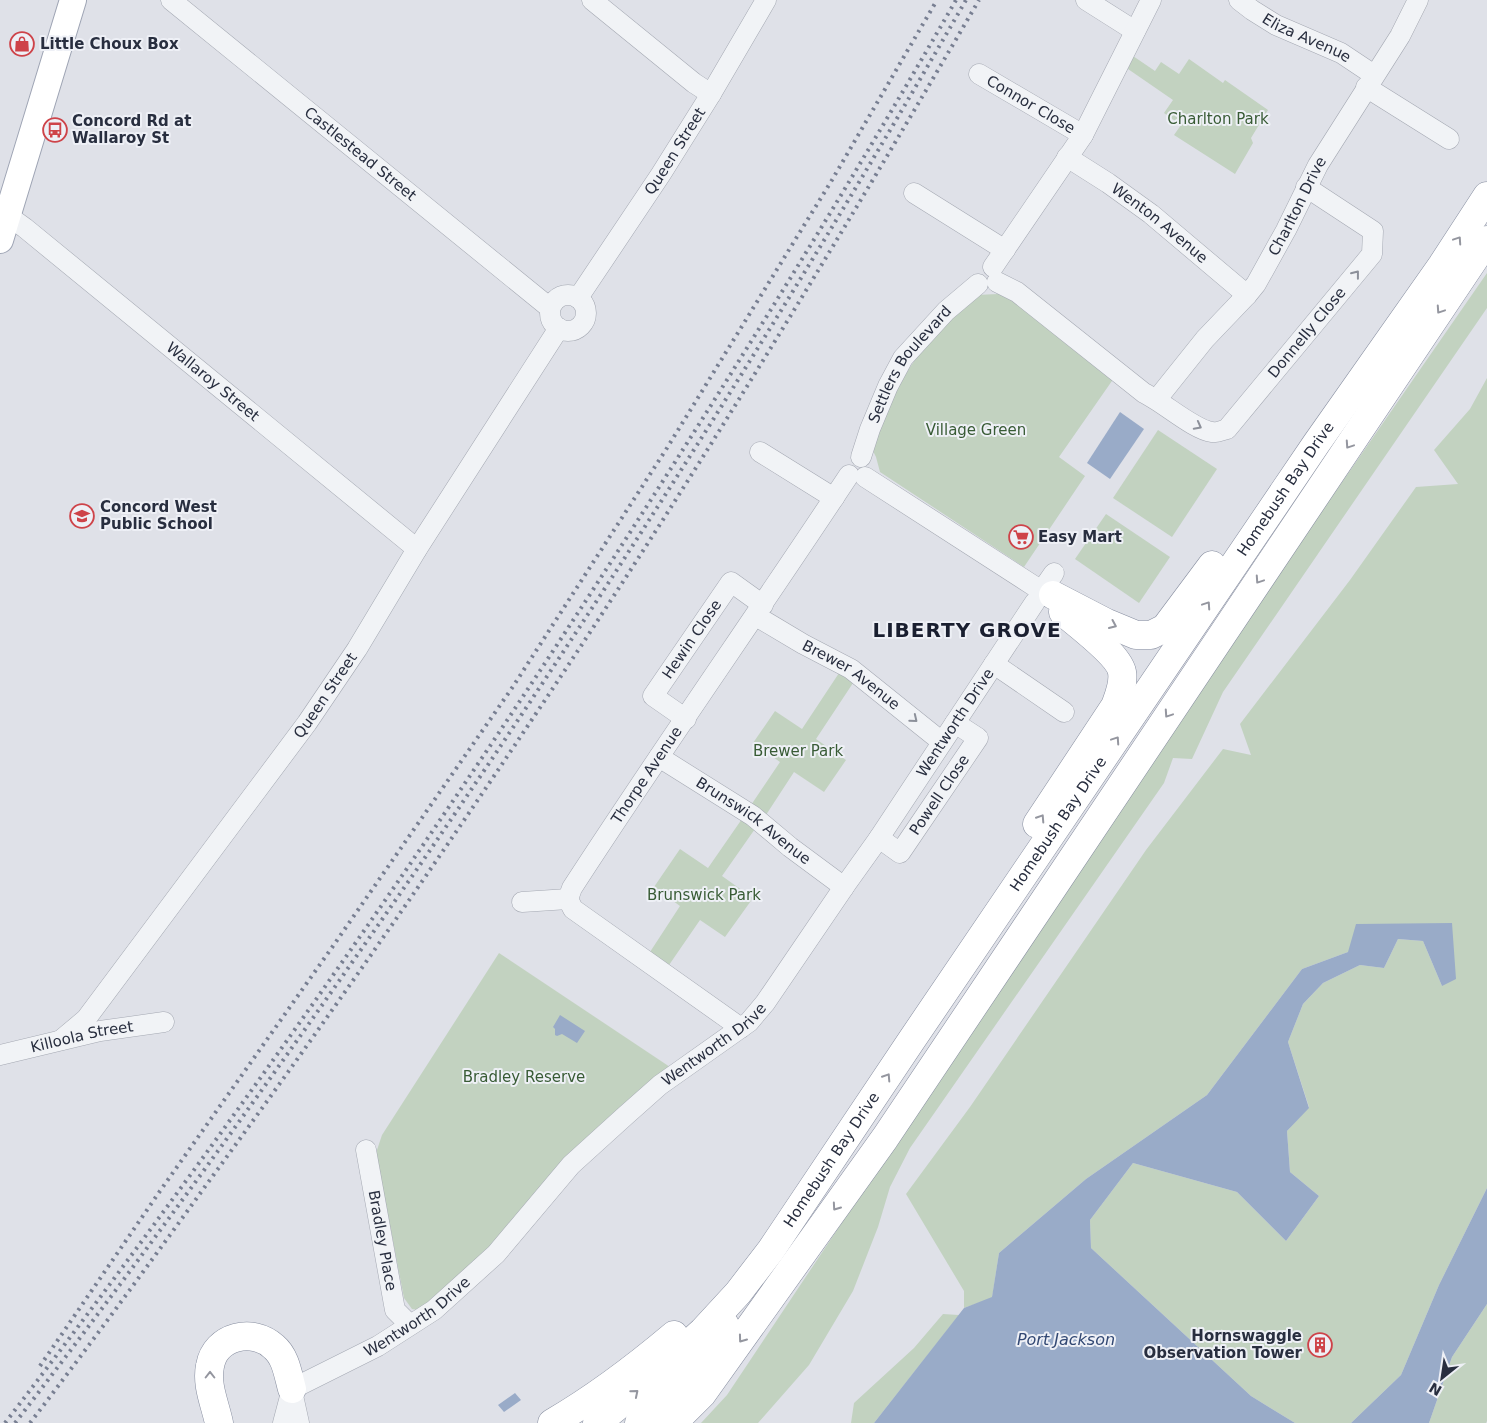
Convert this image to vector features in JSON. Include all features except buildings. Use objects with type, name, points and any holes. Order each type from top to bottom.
[{"type":"highway","name":"Homebush Bay Drive","points":[[597,1423],[646,1383],[702,1331],[738,1293],[771,1250],[1316,444],[1442,265],[1487,196]]},
{"type":"highway","name":"Homebush Bay Drive","points":[[673,1423],[702,1394],[869,1160],[1487,240]]},
{"type":"highway","points":[[1045,590],[1107,623],[1136,635],[1151,635],[1165,628],[1188,599],[1398,307],[1442,265]]},
{"type":"highway","points":[[911,1041],[986,909],[1005,871],[1115,706],[1122,685],[1122,670],[1107,649],[1045,590]]},
{"type":"highway","points":[[552,1423],[586,1402],[655,1351],[679,1330],[728,1282],[825,1172]]},
{"type":"highway","points":[[639,1423],[670,1394],[703,1358],[771,1250]]},
{"type":"highway","points":[[219,1423],[209,1380],[210,1367],[219,1347],[233,1338],[254,1336],[269,1342],[282,1358],[292,1389]]},
{"type":"main road","points":[[2,234],[74,0]]},
{"type":"street","name":"Castlestead Street","points":[[171,0],[550,308]]},
{"type":"street","points":[[592,0],[694,83],[711,94]]},
{"type":"street","name":"Queen Street","points":[[578,298],[661,174],[766,0]]},
{"type":"street","points":[[1086,0],[1135,30]]},
{"type":"street","points":[[1151,0],[1083,135],[1004,250],[995,274],[1144,393],[1157,399]]},
{"type":"street","name":"Eliza Avenue","points":[[1239,0],[1276,25],[1341,53],[1370,81],[1448,139]]},
{"type":"street","name":"Charlton Drive","points":[[1157,399],[1205,339],[1256,284],[1286,230],[1318,165],[1400,36],[1418,0]]},
{"type":"street","name":"Connor Close","points":[[979,74],[1083,135]]},
{"type":"street","name":"Wenton Avenue","points":[[1067,157],[1108,182],[1151,214],[1247,295]]},
{"type":"street","name":"Donnelly Close","points":[[1157,399],[1199,428],[1213,432],[1227,429],[1372,254],[1373,231],[1306,188]]},
{"type":"street","points":[[914,193],[1004,250]]},
{"type":"street","name":"Wallaroy Street","points":[[2,234],[26,228],[417,549]]},
{"type":"street","name":"Settlers Boulevard","points":[[861,457],[870,429],[888,386],[903,358],[946,311],[978,284],[984,288],[995,285],[995,274]]},
{"type":"street","points":[[567,295],[578,298],[583,302],[586,314],[581,325],[571,330],[559,328],[552,320],[550,308],[556,299],[567,295]]},
{"type":"street","name":"Queen Street","points":[[61,1040],[86,1019],[307,723],[357,649],[417,549],[559,328]]},
{"type":"street","points":[[760,452],[834,498]]},
{"type":"street","name":"Thorpe Avenue","points":[[568,899],[572,888],[834,498],[857,476],[847,468],[848,461],[854,457],[861,457]]},
{"type":"street","points":[[857,476],[1045,590]]},
{"type":"street","name":"Hewin Close","points":[[686,719],[653,696],[731,582],[760,610]]},
{"type":"street","name":"Wentworth Drive","points":[[292,1389],[378,1346],[434,1310],[496,1254],[571,1165],[660,1085],[749,1022],[765,1003],[879,838],[1045,590]]},
{"type":"street","name":"Brewer Avenue","points":[[760,610],[803,644],[851,669],[942,742]]},
{"type":"street","points":[[994,664],[1064,712]]},
{"type":"street","name":"Powell Close","points":[[879,838],[900,853],[978,738],[955,723]]},
{"type":"street","name":"Brunswick Avenue","points":[[659,757],[753,816],[795,852],[844,887]]},
{"type":"street","points":[[522,902],[568,899],[573,909],[741,1028]]},
{"type":"street","name":"Killoola Street","points":[[0,1055],[100,1031],[164,1022]]},
{"type":"street","name":"Bradley Place","points":[[366,1150],[395,1310],[410,1325]]},
{"type":"street","points":[[283,1423],[292,1389]]},
{"type":"street","points":[[292,1389],[299,1423]]},
{"type":"street","points":[[681,1423],[702,1394]]},
{"type":"green space","name":"Charlton Park","points":[[1133,56],[1155,71],[1161,62],[1179,74],[1189,59],[1223,83],[1225,80],[1268,110],[1251,138],[1253,143],[1235,174],[1174,135],[1181,125],[1164,113],[1173,100],[1128,69]]},
{"type":"green space","points":[[1487,273],[1487,308],[1223,692],[1192,759],[1173,758],[1164,783],[910,1148],[890,1187],[878,1227],[853,1291],[809,1365],[758,1423],[701,1423],[727,1395],[1175,723]]},
{"type":"green space","name":"Village Green","points":[[1005,291],[1114,378],[1059,457],[1085,476],[1024,567],[880,472],[872,449],[888,409],[908,370],[931,340],[976,295],[998,294]]},
{"type":"green space","points":[[1487,378],[1487,1188],[1439,1285],[1401,1375],[1351,1423],[1295,1423],[1251,1396],[1091,1248],[1090,1220],[1133,1163],[1237,1192],[1286,1241],[1319,1196],[1290,1172],[1287,1131],[1309,1107],[1288,1042],[1303,1004],[1323,983],[1360,965],[1384,968],[1398,939],[1423,941],[1442,986],[1452,923],[1348,952],[1302,969],[1207,1095],[1086,1179],[999,1253],[992,1298],[964,1308],[964,1291],[906,1194],[970,1107],[1146,850],[1223,749],[1251,755],[1240,724],[1350,580],[1416,487],[1458,484],[1434,450],[1470,409]]},
{"type":"green space","points":[[1158,430],[1217,469],[1172,537],[1113,498]]},
{"type":"green space","points":[[1106,514],[1170,557],[1139,603],[1075,559]]},
{"type":"green space","name":"Brewer Park","points":[[841,670],[855,680],[816,739],[846,760],[824,792],[794,772],[764,818],[749,808],[780,762],[753,743],[775,711],[802,729]]},
{"type":"green space","name":"Brunswick Park","points":[[744,816],[757,826],[722,876],[753,898],[725,937],[700,920],[669,965],[650,952],[680,906],[654,887],[680,849],[708,868]]},
{"type":"green space","name":"Bradley Reserve","points":[[499,953],[670,1067],[493,1244],[424,1308],[412,1309],[404,1298],[376,1153],[382,1135]]},
{"type":"green space","points":[[1487,1304],[1487,1421],[1486,1423],[1429,1423],[1452,1357]]},
{"type":"green space","points":[[943,1314],[959,1315],[874,1423],[851,1423],[854,1403],[914,1348]]},
{"type":"water","points":[[1120,412],[1144,429],[1110,479],[1087,463]]},
{"type":"water","name":"Port Jackson","points":[[1452,923],[1456,979],[1442,986],[1423,941],[1398,939],[1384,968],[1360,965],[1323,983],[1303,1004],[1288,1042],[1309,1108],[1287,1131],[1290,1172],[1319,1196],[1286,1241],[1237,1192],[1133,1163],[1090,1220],[1091,1248],[1251,1396],[1295,1423],[874,1423],[964,1308],[992,1297],[999,1253],[1086,1179],[1207,1095],[1302,969],[1348,952],[1356,924]]},
{"type":"water","points":[[560,1015],[585,1031],[577,1043],[562,1034],[555,1035],[553,1027]]},
{"type":"water","points":[[1487,1188],[1487,1304],[1452,1357],[1429,1423],[1351,1423],[1401,1375],[1439,1285]]},
{"type":"water","points":[[515,1393],[521,1400],[504,1412],[498,1405]]},
{"type":"railway","points":[[40,1366],[160,1191],[512,688],[667,448],[832,180],[937,0]]},
{"type":"railway","points":[[5,1423],[240,1107],[391,892],[537,675],[743,355],[830,214],[956,0]]},
{"type":"railway","points":[[15,1423],[120,1284],[274,1073],[424,859],[566,648],[771,327],[966,0]]},
{"type":"railway","points":[[30,1423],[290,1070],[416,890],[539,709],[597,622],[765,358],[979,0]]},
{"type":"place","name":"Little Choux Box","points":[[22,44]]},
{"type":"place","name":"Concord Rd at Wallaroy St","points":[[55,130]]},
{"type":"place","name":"Concord West Public School","points":[[82,516]]},
{"type":"place","name":"Easy Mart","points":[[1021,537]]},
{"type":"place","name":"Hornswaggle Observation Tower","points":[[1320,1345]]},
{"type":"district","name":"LIBERTY GROVE","points":[[967,630]]}]
